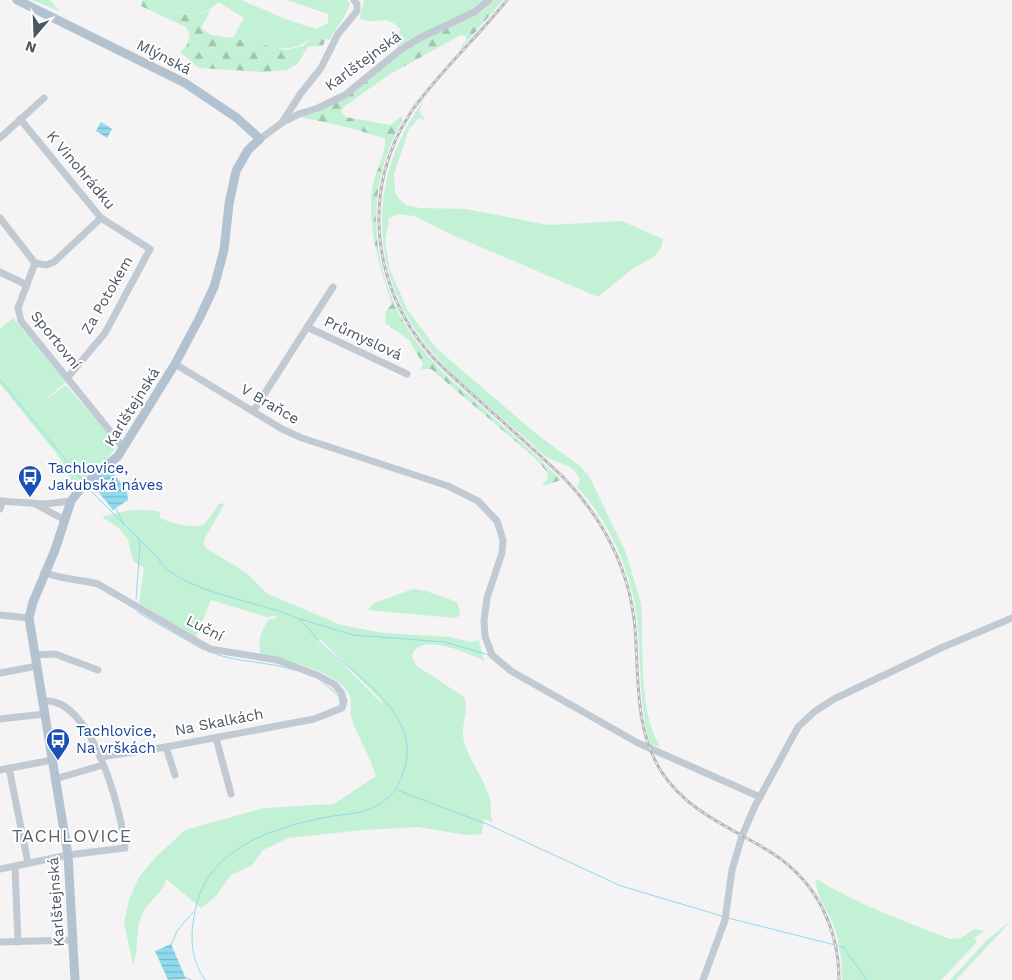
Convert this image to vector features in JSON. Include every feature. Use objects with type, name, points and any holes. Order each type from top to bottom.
[{"type":"main road","name":"Mlýnská","points":[[17,0],[185,83],[237,118],[260,139]]},
{"type":"main road","name":"Karlštejnská","points":[[75,980],[68,855],[29,618],[71,501],[85,484],[118,456],[175,364],[214,287],[224,250],[229,204],[236,172],[248,150],[260,139]]},
{"type":"street","points":[[283,122],[301,92],[321,68],[338,34],[357,11],[358,4],[354,0]]},
{"type":"street","name":"Karlštejnská","points":[[260,139],[283,122],[298,114],[318,108],[345,95],[405,47],[474,12],[489,0]]},
{"type":"street","points":[[0,138],[44,98]]},
{"type":"street","name":"K Vinohrádku","points":[[20,119],[101,218],[150,250]]},
{"type":"street","points":[[0,218],[35,264],[46,265],[54,262],[101,218]]},
{"type":"street","name":"Za Potokem","points":[[68,377],[105,333],[150,250]]},
{"type":"street","name":"Sportovní","points":[[35,264],[18,308],[21,321],[123,447]]},
{"type":"street","points":[[0,272],[27,285]]},
{"type":"street","name":"Průmyslová","points":[[254,410],[333,287]]},
{"type":"street","name":"Průmyslová","points":[[307,327],[407,374]]},
{"type":"street","name":"V Braňce","points":[[175,364],[254,410],[282,429],[302,438],[469,495],[488,509],[497,522],[503,540],[502,553],[487,598],[484,621],[488,648],[501,664],[638,743],[760,797]]},
{"type":"street","points":[[1,504],[71,501]]},
{"type":"street","points":[[35,504],[65,520]]},
{"type":"street","name":"Luční","points":[[44,572],[66,580],[81,580],[98,584],[129,600],[210,649],[277,660],[317,675],[334,684],[341,692],[344,702],[342,708]]},
{"type":"street","points":[[0,615],[29,618]]},
{"type":"street","points":[[703,980],[726,917],[736,855],[760,797],[798,727],[814,712],[834,699],[941,648],[1012,618]]},
{"type":"street","points":[[35,656],[55,654],[98,670]]},
{"type":"street","points":[[0,673],[37,666]]},
{"type":"street","points":[[0,869],[68,855],[125,848],[124,830],[115,793],[100,756],[70,708],[53,700],[43,700]]},
{"type":"street","name":"Na Skalkách","points":[[100,756],[166,747],[314,719],[342,708]]},
{"type":"street","points":[[0,718],[45,714]]},
{"type":"street","points":[[216,738],[231,794]]},
{"type":"street","points":[[166,747],[175,776]]},
{"type":"street","points":[[0,770],[52,760]]},
{"type":"street","points":[[55,779],[103,764]]},
{"type":"street","points":[[10,768],[28,863]]},
{"type":"street","points":[[15,867],[18,942]]},
{"type":"street","points":[[0,942],[73,940]]},
{"type":"green space","points":[[32,0],[50,0],[59,11]]},
{"type":"green space","points":[[142,0],[149,0],[149,6],[186,13],[194,14],[211,10],[201,28],[211,35],[286,50],[303,46],[313,36],[326,39],[323,45],[308,47],[298,63],[287,70],[264,72],[199,68],[180,52],[187,45],[190,35],[186,27],[141,6]]},
{"type":"green space","points":[[149,0],[241,0],[288,20],[316,29],[328,23],[328,14],[287,0],[346,0],[350,3],[330,40],[313,36],[304,43],[294,47],[274,48],[233,38],[244,18],[219,2],[210,9],[193,14],[148,6]]},
{"type":"green space","points":[[364,0],[484,0],[397,48],[400,29],[395,24],[385,20],[370,21],[360,18]]},
{"type":"green space","points":[[494,0],[503,0],[459,51],[466,40],[466,36],[461,35],[390,74],[345,106],[341,111],[346,117],[391,125],[401,116],[402,121],[388,150],[380,180],[376,211],[377,242],[383,272],[393,301],[408,329],[437,366],[561,480],[542,486],[548,477],[547,472],[535,458],[431,369],[420,371],[423,364],[409,340],[385,323],[386,311],[392,304],[375,245],[371,199],[373,184],[384,150],[385,139],[355,129],[300,117],[334,103],[402,53],[467,18]]},
{"type":"green space","points":[[424,100],[419,111],[426,121],[419,118],[409,129],[394,174],[395,193],[406,205],[420,208],[466,209],[548,225],[622,221],[663,239],[661,248],[655,256],[632,269],[598,297],[455,236],[414,216],[399,214],[389,218],[385,243],[390,270],[407,309],[436,348],[539,436],[580,466],[589,476],[626,553],[641,603],[645,697],[648,716],[660,746],[651,745],[644,716],[638,628],[632,590],[611,535],[590,502],[577,487],[580,480],[577,474],[570,467],[541,453],[475,395],[435,356],[405,313],[392,283],[384,252],[382,221],[385,189],[393,158],[406,129]]},
{"type":"green space","points":[[13,318],[66,382],[42,402],[66,385],[118,445],[98,468],[78,481],[72,482],[56,453],[0,384],[0,367],[6,373],[0,366],[0,329]]},
{"type":"green space","points":[[225,503],[203,542],[206,548],[248,574],[266,593],[341,625],[384,633],[450,637],[471,642],[479,640],[484,661],[456,649],[432,644],[423,645],[415,650],[412,658],[417,666],[464,697],[466,707],[463,735],[465,744],[488,792],[493,822],[484,819],[482,834],[466,835],[418,827],[363,830],[288,838],[263,850],[252,865],[231,875],[215,897],[201,908],[166,879],[163,888],[141,917],[133,964],[124,923],[129,900],[139,877],[155,858],[185,830],[264,808],[334,804],[376,776],[351,716],[350,696],[344,687],[323,673],[297,663],[261,656],[259,647],[262,631],[270,619],[275,619],[277,616],[267,617],[211,600],[195,639],[139,603],[144,568],[133,561],[128,540],[120,529],[102,517],[124,511],[145,510],[160,512],[160,518],[176,524],[198,526],[204,525],[219,504]],"holes":[[[320,639],[378,697],[384,706],[346,667],[317,642]]]},
{"type":"green space","points":[[413,589],[426,591],[457,602],[460,611],[459,616],[455,618],[368,610],[374,603]]},
{"type":"green space","points":[[816,879],[865,905],[950,939],[961,938],[974,929],[984,931],[974,938],[977,942],[941,980],[842,980],[838,939],[822,902],[816,885]]},
{"type":"green space","points":[[1012,920],[956,980],[950,980],[987,940]]},
{"type":"water","points":[[101,122],[112,129],[107,138],[96,131]]},
{"type":"water","points":[[110,469],[127,491],[128,500],[113,510],[92,484]]},
{"type":"water","points":[[171,944],[186,979],[168,980],[155,951]]},
{"type":"waterway","points":[[0,380],[83,481]]},
{"type":"waterway","points":[[88,488],[167,569],[181,579],[221,594],[282,612],[300,620],[325,648],[371,686],[385,701],[397,718],[405,735],[407,753],[403,773],[394,791],[383,802],[367,810],[285,827],[264,835],[245,844],[228,856],[213,871],[202,889],[192,929],[192,947],[196,963],[205,980]]},
{"type":"waterway","points":[[116,508],[124,525]]},
{"type":"waterway","points":[[136,600],[140,545],[138,539]]},
{"type":"waterway","points":[[137,612],[204,650]]},
{"type":"waterway","points":[[300,619],[353,635],[445,642],[489,655]]},
{"type":"waterway","points":[[210,652],[220,656],[294,670]]},
{"type":"waterway","points":[[321,681],[339,696],[340,703]]},
{"type":"waterway","points":[[397,790],[487,824],[621,886],[722,916]]},
{"type":"waterway","points":[[171,945],[177,931],[193,912]]},
{"type":"waterway","points":[[728,918],[843,947],[867,980]]},
{"type":"waterway","points":[[185,977],[191,980]]},
{"type":"railway","points":[[507,0],[422,97],[411,112],[395,141],[385,172],[379,204],[380,236],[385,267],[395,298],[410,327],[430,354],[563,477],[602,528],[621,566],[632,607],[639,701],[646,737],[652,754],[672,786],[697,809],[772,853],[788,864],[801,877],[813,892],[829,924],[835,942],[839,980]]},
{"type":"place","name":"Tachlovice, Jakubská náves","points":[[30,498]]},
{"type":"place","name":"Tachlovice, Na vrškách","points":[[58,761]]},
{"type":"district","name":"TACHLOVICE","points":[[72,836]]}]
